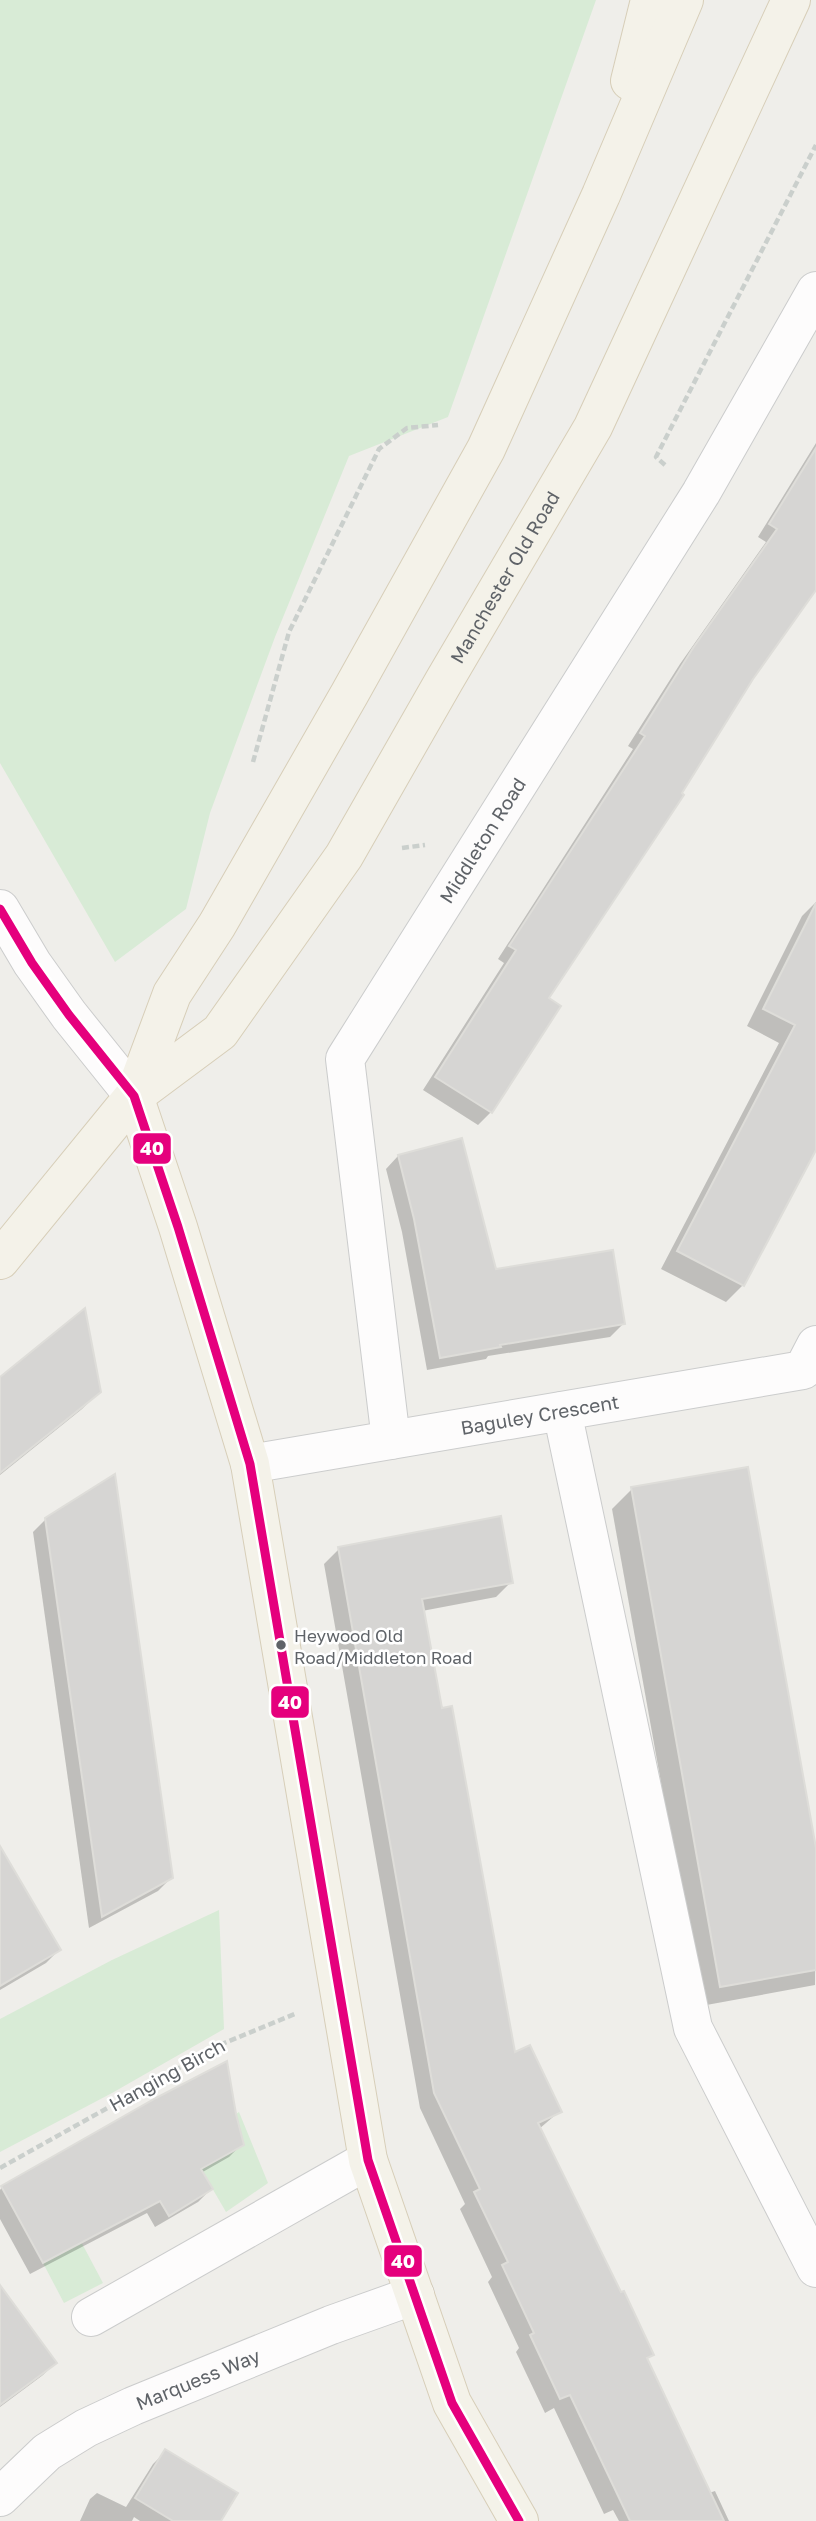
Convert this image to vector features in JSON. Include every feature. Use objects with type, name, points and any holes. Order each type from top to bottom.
[{"type":"main road","points":[[601,195],[650,0]]},
{"type":"main road","name":"Manchester Old Road","points":[[134,1096],[172,994],[217,925],[486,449],[601,195],[684,0]]},
{"type":"main road","name":"Manchester Old Road","points":[[0,1261],[134,1096],[220,1032],[344,856],[593,427],[792,0]]},
{"type":"main road","points":[[134,1096],[178,1227],[250,1464],[368,2160],[452,2403],[519,2521]]},
{"type":"street","name":"Middleton Road","points":[[391,1440],[345,1059],[707,484],[816,291]]},
{"type":"street","points":[[0,909],[68,1015],[134,1096]]},
{"type":"street","name":"Baguley Crescent","points":[[250,1464],[812,1366]]},
{"type":"street","points":[[562,1411],[692,2028],[816,2268]]},
{"type":"street","points":[[91,2317],[368,2160]]},
{"type":"street","name":"Marquess Way","points":[[0,2497],[47,2452],[86,2428],[331,2325],[415,2295]]},
{"type":"path","points":[[656,457],[816,145]]},
{"type":"path","points":[[250,772],[289,632],[379,449],[407,428],[438,425]]},
{"type":"path","points":[[344,856],[484,837]]},
{"type":"path","name":"Hanging Birch","points":[[0,2168],[222,2044],[341,1996]]},
{"type":"green space","points":[[0,0],[596,0],[448,417],[349,456],[275,637],[210,813],[186,909],[115,962],[0,763]]},
{"type":"green space","points":[[219,1910],[224,2029],[112,2093],[0,2152],[0,2019],[112,1960]]},
{"type":"green space","points":[[239,2112],[268,2183],[226,2212],[201,2169],[243,2145],[236,2114]]},
{"type":"green space","points":[[70,2221],[103,2283],[64,2303],[43,2263],[64,2251]]},
{"type":"building","points":[[816,448],[816,590],[753,679],[682,793],[684,795],[549,998],[561,1006],[492,1113],[435,1077],[516,950],[509,946],[645,736],[640,733],[693,648],[777,529],[769,524]]},
{"type":"building","points":[[816,903],[816,1150],[744,1286],[677,1251],[795,1025],[763,1009]]},
{"type":"building","points":[[462,1138],[496,1269],[613,1250],[625,1324],[440,1358],[414,1219],[398,1155]]},
{"type":"building","points":[[85,1308],[101,1392],[0,1473],[0,1377]]},
{"type":"building","points":[[748,1467],[816,1848],[816,1970],[720,1987],[631,1487]]},
{"type":"building","points":[[115,1474],[173,1878],[102,1917],[45,1518]]},
{"type":"building","points":[[501,1516],[513,1583],[422,1599],[442,1708],[452,1706],[515,2052],[530,2045],[562,2112],[538,2123],[654,2355],[647,2358],[724,2521],[630,2521],[570,2395],[560,2399],[530,2335],[534,2333],[502,2265],[508,2262],[474,2192],[480,2189],[434,2093],[338,1547]]},
{"type":"building","points":[[0,1846],[61,1950],[0,1986]]},
{"type":"building","points":[[227,2061],[244,2145],[201,2169],[213,2189],[169,2216],[160,2201],[43,2263],[1,2186]]},
{"type":"building","points":[[0,2285],[57,2363],[0,2405]]},
{"type":"building","points":[[165,2449],[238,2493],[221,2521],[173,2521],[135,2498]]},
{"type":"transit line","name":"40","points":[[0,909],[32,963],[69,1015],[134,1096],[178,1227],[250,1464],[368,2160],[452,2403],[519,2521]]},
{"type":"place","name":"Heywood Old Road/Middleton Road","points":[[281,1645]]}]
